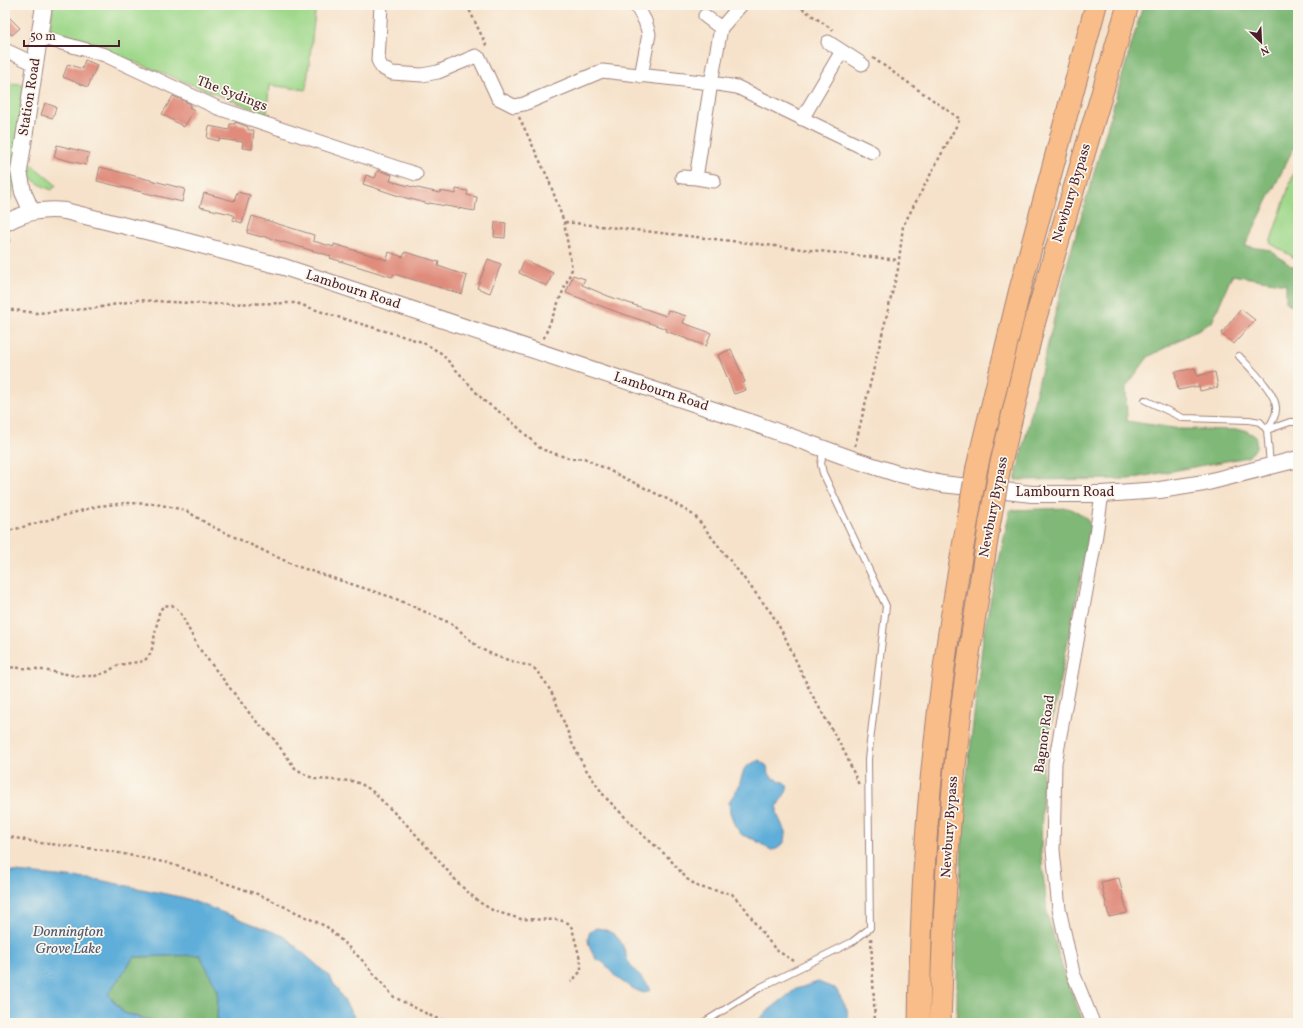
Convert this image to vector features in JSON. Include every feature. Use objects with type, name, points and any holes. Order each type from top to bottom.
[{"type":"highway","points":[[1083,55],[1084,23],[1087,5]]},
{"type":"highway","name":"Newbury Bypass","points":[[919,1023],[922,916],[927,827],[943,674],[968,518],[977,467],[1018,293],[1096,5]]},
{"type":"highway","name":"Newbury Bypass","points":[[940,1023],[943,938],[954,778],[965,683],[990,521],[1000,467],[1034,324],[1128,5]]},
{"type":"street","name":"Station Road","points":[[32,212],[23,192],[19,171],[44,5]]},
{"type":"street","points":[[381,5],[378,60],[382,68],[392,73],[422,75],[438,72],[476,56],[480,59],[498,98],[514,106],[524,104],[602,71],[737,87],[872,152]]},
{"type":"street","points":[[636,5],[645,20],[649,34],[641,76]]},
{"type":"street","points":[[696,178],[721,28],[741,5]]},
{"type":"street","points":[[705,16],[721,28]]},
{"type":"street","name":"The Sydings","points":[[40,37],[105,55],[218,108],[416,174]]},
{"type":"street","points":[[832,37],[842,51],[866,59]]},
{"type":"street","points":[[5,50],[35,64]]},
{"type":"street","points":[[802,118],[842,51]]},
{"type":"street","points":[[682,177],[714,181]]},
{"type":"street","name":"Lambourn Road","points":[[5,223],[32,212],[53,209],[174,238],[284,267],[746,421],[823,450],[895,473],[942,484],[1032,494],[1102,494],[1160,490],[1204,483],[1298,460]]},
{"type":"street","name":"Bagnor Road","points":[[1093,1023],[1073,974],[1059,909],[1053,850],[1055,763],[1102,494]]},
{"type":"lane","points":[[1239,356],[1274,396],[1276,410],[1273,421],[1267,430]]},
{"type":"lane","points":[[1146,400],[1183,418],[1249,420],[1260,422],[1267,430],[1270,467]]},
{"type":"lane","points":[[1267,430],[1290,422],[1298,422]]},
{"type":"lane","points":[[703,1023],[761,987],[852,942],[870,928],[868,759],[886,606],[823,473],[823,450]]},
{"type":"path","points":[[467,5],[487,48]]},
{"type":"path","points":[[797,5],[832,37]]},
{"type":"path","points":[[852,459],[898,269],[903,226],[960,119],[866,59]]},
{"type":"path","points":[[514,106],[548,178],[564,222],[572,269],[538,352]]},
{"type":"path","points":[[564,222],[898,260]]},
{"type":"path","points":[[5,309],[37,313],[96,308],[138,300],[206,304],[296,302],[331,315],[422,342],[441,353],[484,401],[508,418],[540,449],[571,459],[584,458],[669,500],[695,516],[772,614],[785,637],[811,693],[844,753],[859,786]]},
{"type":"path","points":[[5,532],[98,506],[127,503],[156,504],[185,510],[212,526],[296,566],[394,598],[448,622],[479,648],[498,657],[535,669],[546,683],[554,697],[572,743],[585,768],[604,797],[667,856],[687,879],[699,887],[732,894],[745,908],[776,950],[794,961],[801,958]]},
{"type":"path","points":[[5,667],[37,669],[77,676],[95,676],[107,672],[118,665],[144,661],[149,656],[152,649],[161,608],[166,605],[172,605],[181,614],[198,647],[254,719],[273,738],[295,768],[315,779],[352,780],[371,790],[411,829],[460,885],[480,902],[494,910],[521,918],[560,920],[568,923],[572,928],[581,963],[581,971],[571,982]]},
{"type":"path","points":[[5,836],[41,843],[104,850],[168,863],[260,895],[327,927],[361,959],[394,997],[435,1018],[457,1023]]},
{"type":"path","points":[[870,928],[875,1023]]},
{"type":"green space","points":[[53,5],[316,5],[306,90],[269,85],[267,114],[50,29]]},
{"type":"green space","points":[[1143,5],[1298,5],[1298,139],[1245,246],[1270,250],[1291,266],[1298,267],[1298,309],[1286,302],[1286,284],[1232,275],[1212,322],[1148,357],[1126,387],[1127,421],[1180,429],[1245,430],[1255,436],[1256,443],[1255,450],[1248,457],[1129,479],[1015,480],[1067,265]]},
{"type":"green space","points":[[5,83],[26,84],[12,196],[8,206],[5,208]]},
{"type":"green space","points":[[25,159],[56,185],[52,190],[37,183],[25,172]]},
{"type":"green space","points":[[1298,160],[1298,260],[1270,243]]},
{"type":"green space","points":[[1068,508],[1082,515],[1091,527],[1043,764],[1041,852],[1047,913],[1065,977],[1084,1023],[957,1023],[957,931],[965,792],[984,630],[1010,510]]},
{"type":"green space","points":[[201,955],[218,991],[217,1023],[160,1023],[124,1013],[108,994],[134,957]]},
{"type":"water","points":[[759,760],[767,766],[768,772],[772,778],[783,782],[787,786],[786,792],[777,809],[777,814],[786,836],[782,845],[773,850],[742,835],[735,826],[730,812],[729,802],[739,786],[744,769]]},
{"type":"water","name":"Donnington Grove Lake","points":[[5,871],[99,880],[185,898],[284,936],[329,976],[358,1023],[217,1023],[218,991],[200,955],[134,957],[108,994],[124,1013],[160,1023],[5,1023]]},
{"type":"water","points":[[596,928],[610,932],[620,940],[628,961],[648,985],[650,988],[649,991],[644,993],[630,986],[616,977],[603,962],[597,960],[588,943],[590,932]]},
{"type":"water","points":[[818,982],[836,989],[847,1009],[848,1023],[755,1023],[796,989]]},
{"type":"building","points":[[5,13],[20,28],[12,35],[5,28]]},
{"type":"building","points":[[85,60],[97,65],[88,87],[63,77],[68,64],[82,69]]},
{"type":"building","points":[[173,96],[191,104],[189,107],[194,110],[184,127],[162,114]]},
{"type":"building","points":[[45,103],[56,107],[53,118],[41,115]]},
{"type":"building","points":[[235,122],[248,127],[248,130],[254,130],[252,149],[242,148],[243,142],[219,139],[219,141],[207,138],[209,126],[229,130],[230,124],[235,124]]},
{"type":"building","points":[[57,145],[89,153],[86,165],[54,157]]},
{"type":"building","points":[[100,167],[185,189],[182,202],[97,181]]},
{"type":"building","points":[[378,170],[392,175],[390,181],[413,187],[440,193],[440,191],[456,194],[456,189],[468,191],[467,195],[477,197],[475,211],[429,204],[363,184],[366,175],[375,178]]},
{"type":"building","points":[[237,192],[250,195],[242,223],[233,220],[234,216],[231,214],[200,207],[204,193],[234,201]]},
{"type":"building","points":[[252,216],[314,235],[313,241],[334,247],[334,244],[387,260],[389,252],[403,257],[405,252],[439,262],[438,266],[467,276],[462,294],[394,274],[392,277],[330,258],[331,256],[247,233]]},
{"type":"building","points":[[495,222],[506,223],[505,238],[494,237]]},
{"type":"building","points":[[488,259],[501,264],[490,293],[477,288]]},
{"type":"building","points":[[524,260],[553,273],[547,286],[519,273]]},
{"type":"building","points":[[573,275],[585,279],[582,285],[608,296],[666,316],[668,310],[686,316],[683,323],[711,333],[706,346],[666,331],[667,329],[566,293]]},
{"type":"building","points":[[1241,309],[1255,320],[1234,344],[1221,334]]},
{"type":"building","points":[[731,349],[745,382],[743,383],[746,390],[734,394],[718,355]]},
{"type":"building","points":[[1195,368],[1197,376],[1215,372],[1218,387],[1200,391],[1199,386],[1178,390],[1175,372]]},
{"type":"building","points":[[1119,878],[1127,913],[1109,917],[1101,882]]}]
